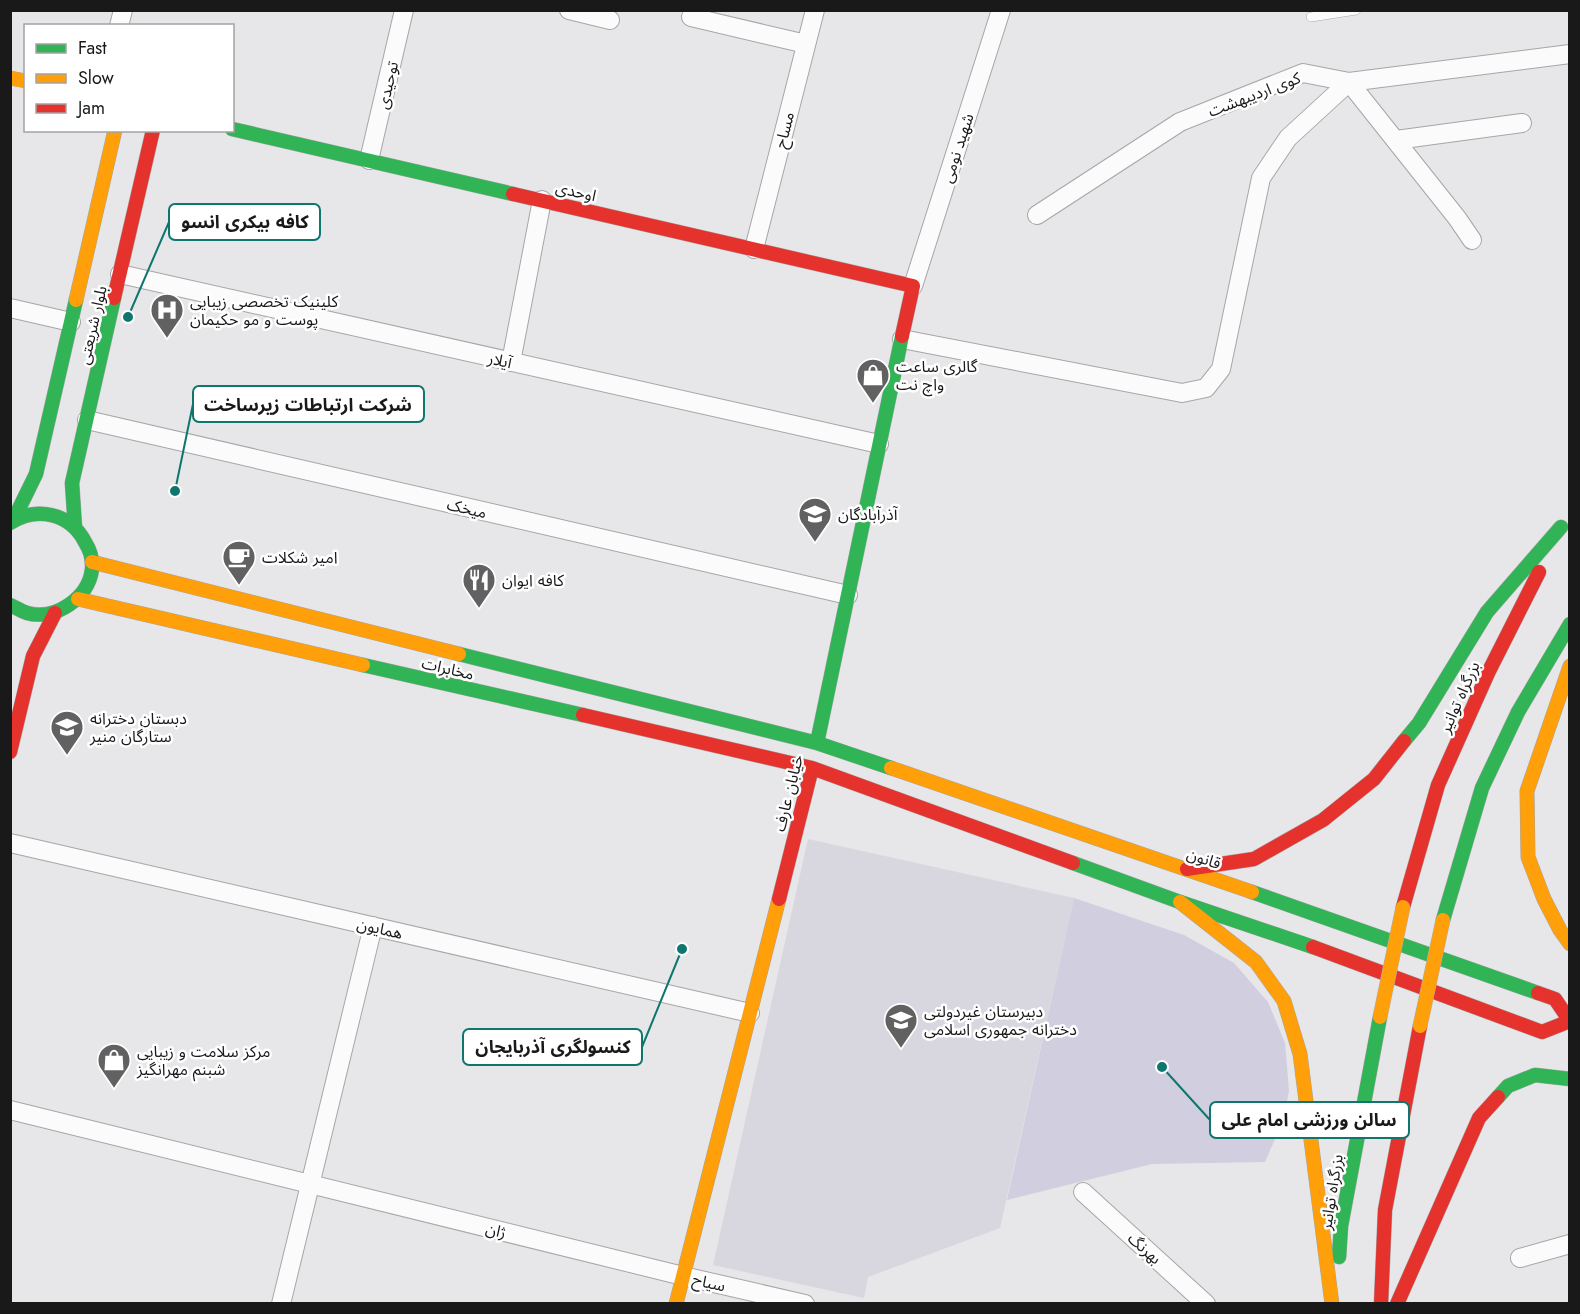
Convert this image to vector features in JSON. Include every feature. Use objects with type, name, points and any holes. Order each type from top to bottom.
[{"type":"main road","name":"اوحدی","points":[[234,129],[913,286]]},
{"type":"main road","name":"بلوار شریعتى","points":[[12,522],[36,474],[115,132]]},
{"type":"main road","name":"بلوار شریعتى","points":[[75,527],[72,483],[153,132]]},
{"type":"main road","name":"خیابان عارف","points":[[676,1304],[812,768],[913,286]]},
{"type":"main road","name":"بزرگراه توانیر","points":[[1334,1304],[1341,1226],[1380,1017],[1403,907],[1438,784],[1488,671],[1569,511]]},
{"type":"main road","points":[[10,605],[29,614],[42,615],[68,608],[86,588],[92,562],[84,537],[64,519],[52,514],[39,513],[26,515],[12,522]]},
{"type":"main road","points":[[1187,869],[1254,860],[1323,820],[1374,779],[1419,723],[1487,612],[1561,527]]},
{"type":"main road","name":"مخابرات","points":[[92,562],[817,743]]},
{"type":"main road","name":"مخابرات","points":[[78,599],[812,768]]},
{"type":"main road","points":[[10,752],[33,656],[55,613]]},
{"type":"main road","points":[[1381,1304],[1385,1210],[1443,920],[1482,788],[1518,712],[1569,624]]},
{"type":"main road","points":[[1569,666],[1527,791],[1527,802],[1528,857],[1544,899],[1569,944]]},
{"type":"main road","name":"قانون","points":[[812,768],[1180,902],[1303,943],[1542,1032],[1569,1021],[1555,999],[1187,869],[817,743]]},
{"type":"main road","points":[[1180,902],[1256,962],[1284,1001],[1300,1054],[1334,1304]]},
{"type":"main road","points":[[1397,1304],[1479,1118],[1508,1086],[1535,1075],[1569,1079]]},
{"type":"street","name":"توحیدی","points":[[369,160],[404,10]]},
{"type":"street","points":[[569,10],[610,20]]},
{"type":"street","name":"مساح","points":[[754,249],[815,10]]},
{"type":"street","name":"شهید نومی","points":[[913,286],[1001,10]]},
{"type":"street","points":[[691,17],[806,44]]},
{"type":"street","name":"کوی اردیبهشت","points":[[1037,215],[1180,122],[1303,73],[1349,82],[1569,54]]},
{"type":"street","points":[[902,339],[1182,393],[1206,388],[1221,369],[1261,178],[1288,138],[1349,82],[1472,240]]},
{"type":"street","points":[[1396,140],[1522,123]]},
{"type":"street","points":[[511,362],[542,200]]},
{"type":"street","name":"آیلار","points":[[120,274],[879,444]]},
{"type":"street","points":[[10,308],[71,322]]},
{"type":"street","name":"میخک","points":[[87,420],[848,595]]},
{"type":"street","name":"همایون","points":[[10,843],[750,1013]]},
{"type":"street","points":[[281,1304],[373,926]]},
{"type":"street","name":"ژان","points":[[10,1110],[683,1276]]},
{"type":"street","name":"بهرنگ","points":[[1083,1192],[1206,1304]]},
{"type":"street","points":[[1520,1258],[1569,1244]]},
{"type":"street","name":"سیاح","points":[[683,1276],[805,1304]]},
{"type":"lane","points":[[1311,17],[1356,10]]},
{"type":"shaded area","name":"دبیرستان غیردولتی دخترانه جمهوری اسلامی","points":[[808,839],[1074,898],[1000,1228],[868,1277],[864,1298],[713,1265]]},
{"type":"shaded area","points":[[1074,898],[1184,935],[1234,963],[1268,1002],[1285,1043],[1289,1091],[1283,1121],[1265,1162],[1152,1164],[1007,1200]]},
{"type":"traffic: fast","points":[[234,129],[513,194]]},
{"type":"traffic: fast","points":[[75,527],[72,483],[114,298]]},
{"type":"traffic: fast","points":[[13,521],[36,474],[76,300]]},
{"type":"traffic: fast","points":[[817,743],[902,336]]},
{"type":"traffic: fast","points":[[10,523],[20,518],[42,514],[62,519],[79,532],[92,558],[92,569],[85,589],[69,605],[49,614],[38,615],[27,613],[10,605]]},
{"type":"traffic: fast","points":[[1404,741],[1419,723],[1487,612],[1561,527]]},
{"type":"traffic: fast","points":[[1443,920],[1482,788],[1518,712],[1570,624]]},
{"type":"traffic: fast","points":[[459,654],[817,743],[891,768]]},
{"type":"traffic: fast","points":[[363,665],[583,715]]},
{"type":"traffic: fast","points":[[1073,863],[1313,947]]},
{"type":"traffic: fast","points":[[1252,892],[1538,993]]},
{"type":"traffic: fast","points":[[1339,1257],[1341,1226],[1380,1017]]},
{"type":"traffic: fast","points":[[1498,1097],[1508,1086],[1535,1075],[1570,1079]]},
{"type":"traffic: slow","points":[[10,78],[24,81]]},
{"type":"traffic: slow","points":[[76,300],[115,132]]},
{"type":"traffic: slow","points":[[92,562],[459,654]]},
{"type":"traffic: slow","points":[[78,599],[363,665]]},
{"type":"traffic: slow","points":[[1570,666],[1527,791],[1528,857],[1544,899],[1570,944]]},
{"type":"traffic: slow","points":[[891,768],[1252,892]]},
{"type":"traffic: slow","points":[[676,1304],[779,899]]},
{"type":"traffic: slow","points":[[1180,902],[1256,962],[1284,1001],[1300,1054],[1332,1304]]},
{"type":"traffic: slow","points":[[1380,1017],[1403,907]]},
{"type":"traffic: slow","points":[[1420,1026],[1443,920]]},
{"type":"traffic: jam","points":[[114,298],[153,132]]},
{"type":"traffic: jam","points":[[513,194],[913,286],[902,336]]},
{"type":"traffic: jam","points":[[1403,907],[1438,785],[1489,671],[1539,572]]},
{"type":"traffic: jam","points":[[10,752],[33,656],[55,613]]},
{"type":"traffic: jam","points":[[583,715],[812,768],[1073,863]]},
{"type":"traffic: jam","points":[[1187,869],[1254,859],[1323,820],[1374,779],[1404,741]]},
{"type":"traffic: jam","points":[[779,899],[812,768]]},
{"type":"traffic: jam","points":[[1313,947],[1542,1032],[1570,1021],[1555,999],[1538,993]]},
{"type":"traffic: jam","points":[[1381,1304],[1385,1210],[1420,1026]]},
{"type":"traffic: jam","points":[[1397,1304],[1479,1118],[1498,1097]]},
{"type":"place","name":"کافه بیکری انسو","points":[[128,317]]},
{"type":"place","name":"کلینیک تخصصی زیبایی پوست و مو حکیمان","points":[[167,339]]},
{"type":"place","name":"گالری ساعت واچ نت","points":[[873,404]]},
{"type":"place","name":"شرکت ارتباطات زیرساخت","points":[[175,491]]},
{"type":"place","name":"آذرآبادگان","points":[[815,543]]},
{"type":"place","name":"امیر شکلات","points":[[239,586]]},
{"type":"place","name":"کافه ایوان","points":[[479,609]]},
{"type":"place","name":"دبستان دخترانه ستارگان منیر","points":[[67,756]]},
{"type":"place","name":"کنسولگری آذربایجان","points":[[682,949]]},
{"type":"place","name":"دبیرستان غیردولتی دخترانه جمهوری اسلامی","points":[[901,1049]]},
{"type":"place","name":"سالن ورزشی امام علی","points":[[1162,1067]]},
{"type":"place","name":"مرکز سلامت و زیبایی شبنم مهرانگیز","points":[[114,1089]]}]
